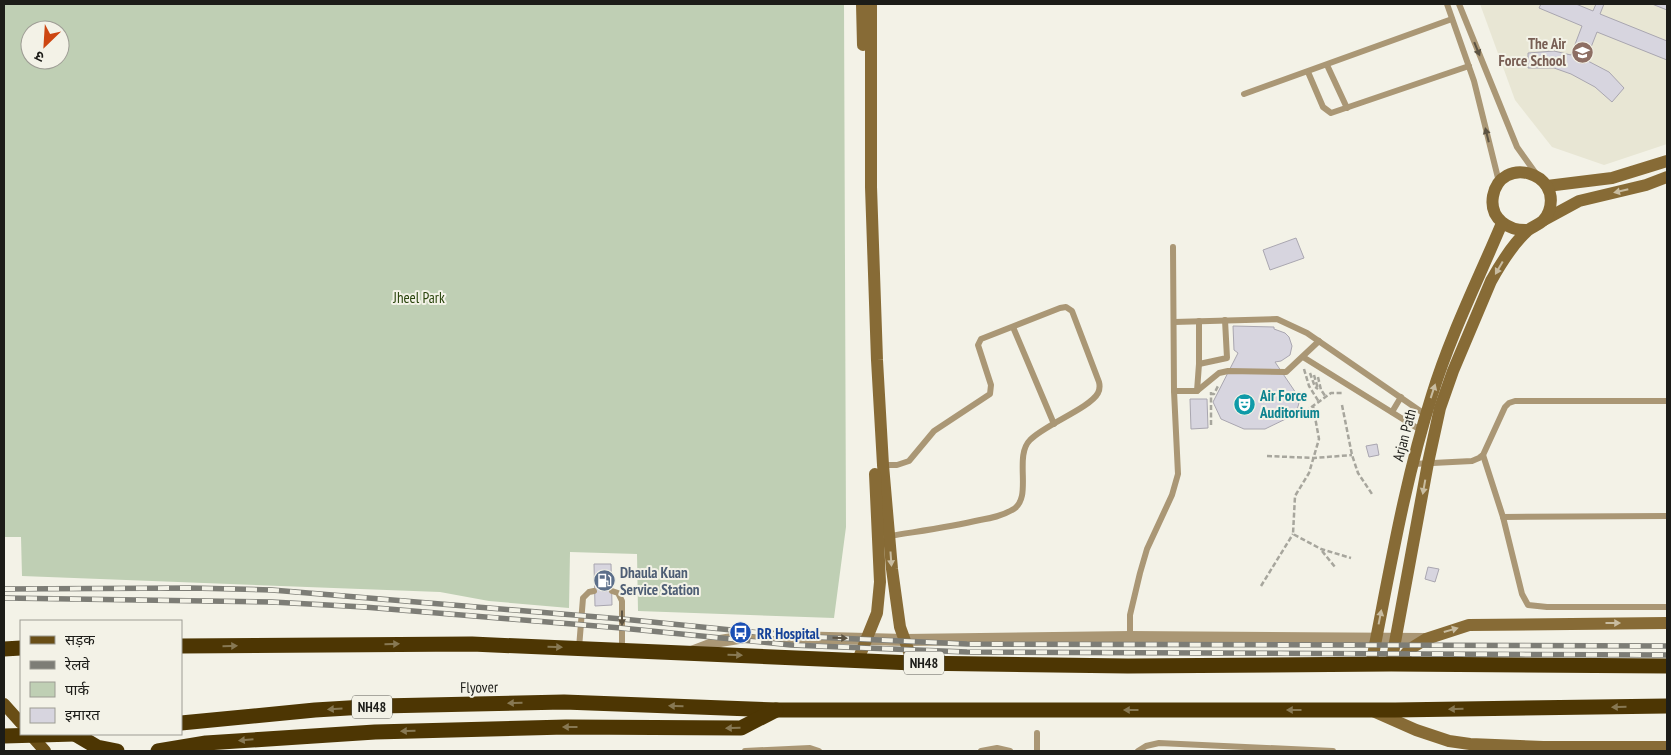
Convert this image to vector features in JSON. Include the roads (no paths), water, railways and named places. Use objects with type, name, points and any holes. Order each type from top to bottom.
[{"type":"highway","name":"NH48","points":[[182,646],[472,644],[913,663],[1128,666],[1394,664],[1667,666]]},
{"type":"highway","points":[[4,649],[20,648]]},
{"type":"highway","name":"Flyover","points":[[182,723],[315,710],[381,706],[564,702],[777,710]]},
{"type":"highway","name":"NH48","points":[[777,710],[1371,710],[1667,706]]},
{"type":"highway","points":[[158,751],[216,742],[375,732],[566,727],[741,728],[777,710]]},
{"type":"highway","points":[[4,736],[40,735]]},
{"type":"highway","points":[[77,735],[97,747],[116,751]]},
{"type":"main road","points":[[858,660],[875,622],[879,600],[879,535],[864,192],[862,4]]},
{"type":"main road","points":[[871,4],[871,187],[882,465],[895,598],[900,627],[913,663]]},
{"type":"main road","points":[[1544,183],[1612,178],[1667,161]]},
{"type":"main road","points":[[1544,220],[1551,204],[1550,194],[1544,183],[1533,174],[1524,172],[1506,176],[1499,182],[1494,190],[1492,199],[1496,216],[1510,228],[1528,230],[1579,201],[1646,185],[1667,177]]},
{"type":"main road","name":"Arjan Path","points":[[1371,665],[1413,464],[1426,415],[1443,363],[1502,223]]},
{"type":"main road","name":"Arjan Path","points":[[1394,664],[1396,638],[1428,463],[1445,392],[1491,281],[1505,257],[1528,230]]},
{"type":"main road","points":[[879,600],[895,598]]},
{"type":"main road","points":[[1394,664],[1410,649],[1426,639],[1469,625],[1667,623]]},
{"type":"main road","points":[[4,704],[20,723]]},
{"type":"main road","points":[[1371,710],[1416,730],[1449,741],[1470,744],[1543,747],[1667,747]]},
{"type":"main road","points":[[31,735],[45,751]]},
{"type":"street","points":[[688,653],[720,641],[751,636],[905,640],[1130,637],[1426,639]]},
{"type":"lane","points":[[1447,4],[1469,66],[1499,182]]},
{"type":"lane","points":[[1459,4],[1517,147],[1544,183]]},
{"type":"lane","points":[[1244,94],[1452,19]]},
{"type":"lane","points":[[1327,65],[1346,108]]},
{"type":"lane","points":[[1308,72],[1323,107],[1331,113],[1469,66]]},
{"type":"lane","points":[[1130,637],[1130,615],[1147,549],[1172,495],[1178,474],[1174,391],[1173,247]]},
{"type":"lane","points":[[882,465],[897,465],[909,461],[934,431],[990,394],[991,386],[978,342],[1060,308],[1066,307],[1072,311],[1100,388],[1094,398],[1034,436],[1026,445],[1022,457],[1022,496],[1019,504],[1014,510],[996,517],[966,524],[890,536]]},
{"type":"lane","points":[[1174,322],[1277,319],[1291,324],[1319,341],[1426,415]]},
{"type":"lane","points":[[1199,364],[1227,358],[1225,320]]},
{"type":"lane","points":[[1197,391],[1199,364],[1198,321]]},
{"type":"lane","points":[[1013,327],[1054,424]]},
{"type":"lane","points":[[1174,391],[1197,391],[1219,373],[1228,370],[1286,372],[1319,341]]},
{"type":"lane","points":[[1303,357],[1422,431]]},
{"type":"lane","points":[[1392,412],[1401,397]]},
{"type":"lane","points":[[1413,464],[1472,461],[1483,455],[1505,407],[1515,401],[1667,401]]},
{"type":"lane","points":[[1483,455],[1503,517],[1522,594],[1528,605],[1547,607],[1667,606]]},
{"type":"lane","points":[[1503,517],[1667,516]]},
{"type":"lane","points":[[579,648],[583,598],[589,592],[594,591]]},
{"type":"lane","points":[[612,591],[618,593],[622,601],[622,650]]},
{"type":"lane","points":[[1037,733],[1037,751]]},
{"type":"lane","points":[[1138,751],[1146,746],[1159,743],[1333,751]]},
{"type":"lane","points":[[744,751],[810,748],[819,751]]},
{"type":"lane","points":[[981,751],[997,748],[1010,751]]},
{"type":"railway","points":[[4,589],[191,588],[272,590],[622,619],[792,636],[967,644],[1667,646]]},
{"type":"railway","points":[[4,598],[272,602],[364,607],[621,628],[791,645],[967,652],[1667,655]]},
{"type":"place","name":"The Air Force School","points":[[1582,52]]},
{"type":"place","name":"Air Force Auditorium","points":[[1244,404]]},
{"type":"place","name":"Dhaula Kuan Service Station","points":[[604,581]]},
{"type":"place","name":"RR Hospital","points":[[741,633]]},
{"type":"park label","name":"Jheel Park","points":[[419,297]]}]
